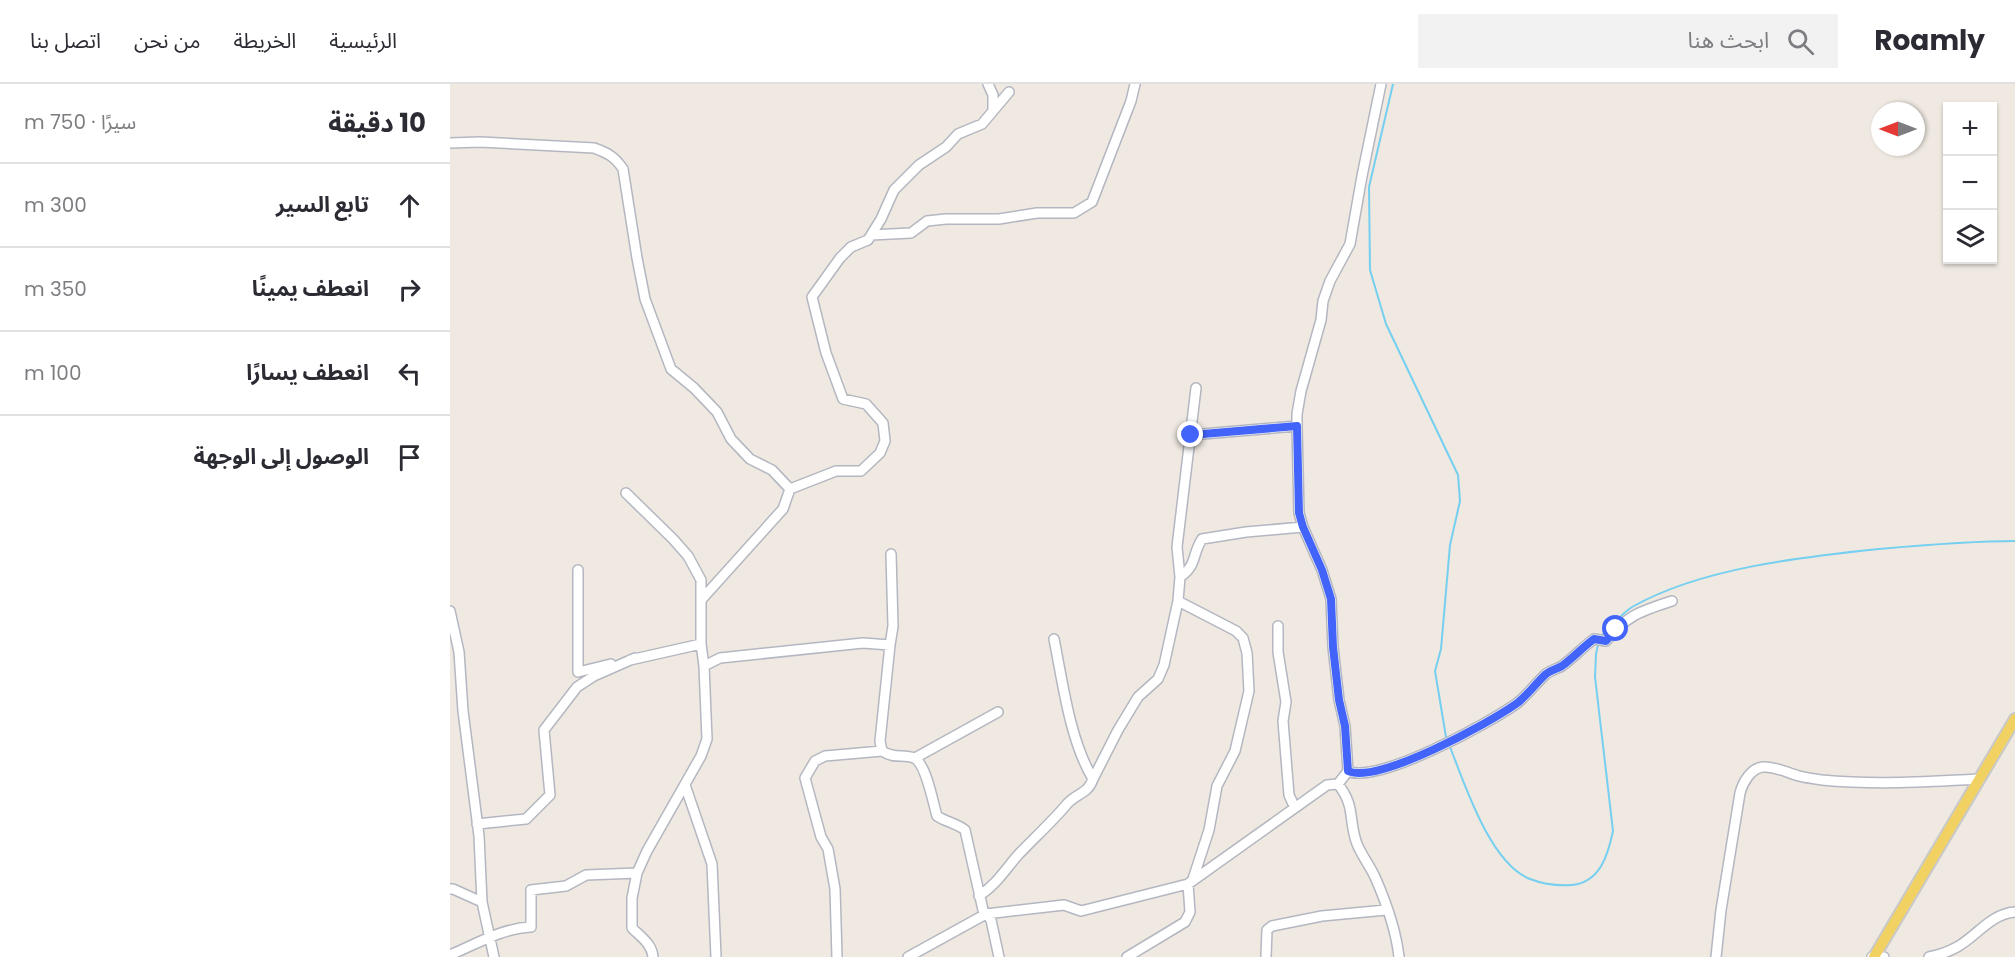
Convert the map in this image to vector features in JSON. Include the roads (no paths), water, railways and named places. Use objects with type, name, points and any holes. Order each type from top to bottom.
[{"type":"main road","points":[[1873,957],[2015,719]]},
{"type":"street","points":[[988,84],[993,95],[993,109]]},
{"type":"street","points":[[871,235],[911,233],[927,221],[999,219],[1037,213],[1074,213],[1092,202],[1131,101],[1135,84]]},
{"type":"street","points":[[908,957],[986,914],[1064,905],[1081,910],[1190,882],[1327,785],[1338,784],[1348,771],[1345,726],[1339,700],[1333,647],[1331,599],[1299,513],[1297,414],[1329,281],[1350,244],[1381,84]]},
{"type":"street","points":[[702,599],[783,508],[790,489],[836,471],[861,471],[880,453],[885,441],[883,423],[866,404],[843,399],[826,353],[812,297],[840,258],[851,248],[868,240],[881,219],[894,190],[919,165],[946,147],[958,134],[982,124],[1009,92]]},
{"type":"street","points":[[450,143],[480,142],[594,148],[616,159],[623,169],[645,299],[671,369],[694,388],[717,412],[730,439],[750,459],[772,470],[790,489]]},
{"type":"street","points":[[979,896],[991,889],[1017,857],[1069,802],[1090,788],[1118,730],[1138,697],[1158,679],[1164,665],[1178,601],[1180,577],[1177,548],[1196,388]]},
{"type":"street","points":[[1191,435],[1297,426]]},
{"type":"street","points":[[626,493],[688,556],[701,580],[701,644],[707,739],[701,756],[647,850],[637,873],[633,898],[633,928],[647,942],[653,951],[653,957]]},
{"type":"street","points":[[1180,577],[1194,563],[1202,539],[1303,527]]},
{"type":"street","points":[[882,751],[880,741],[893,626],[891,554]]},
{"type":"street","points":[[578,570],[578,672],[701,644]]},
{"type":"street","points":[[1127,957],[1185,922],[1190,912],[1190,882],[1209,830],[1217,786],[1235,750],[1249,691],[1249,671],[1243,638],[1236,631],[1178,601]]},
{"type":"street","points":[[1348,771],[1354,774],[1376,772],[1437,748],[1458,737],[1517,703],[1548,672],[1561,666],[1594,639],[1606,641],[1616,629],[1637,612],[1672,601]]},
{"type":"street","points":[[450,611],[459,652],[463,711],[477,824],[482,902],[494,957]]},
{"type":"street","points":[[1278,626],[1278,652],[1286,702],[1283,721],[1289,795],[1295,808]]},
{"type":"street","points":[[1054,639],[1072,723],[1084,764],[1094,779]]},
{"type":"street","points":[[704,666],[720,658],[863,643],[890,645]]},
{"type":"street","points":[[477,824],[526,819],[550,795],[544,730],[577,687],[594,676],[635,658]]},
{"type":"street","points":[[837,957],[835,889],[828,849],[821,837],[805,778],[815,761],[825,756],[882,751],[889,756],[915,758],[998,712]]},
{"type":"street","points":[[915,758],[922,765],[937,816],[965,830],[979,896],[983,910],[991,920],[999,957]]},
{"type":"street","points":[[1716,957],[1721,910],[1740,792],[1743,782],[1757,768],[1764,766],[1822,780],[1859,782],[1898,783],[1980,778]]},
{"type":"street","points":[[1338,784],[1347,795],[1351,808],[1352,829],[1358,847],[1375,877],[1395,933],[1399,957]]},
{"type":"street","points":[[685,785],[712,864],[716,957]]},
{"type":"street","points":[[450,955],[482,939],[491,938],[515,928],[531,927],[531,890],[566,886],[586,874],[637,873]]},
{"type":"street","points":[[450,890],[453,889],[482,902]]},
{"type":"street","points":[[1266,957],[1267,930],[1272,926],[1322,916],[1386,910]]},
{"type":"street","points":[[1929,957],[1959,946],[1994,919],[2003,914],[2015,912]]},
{"type":"street","points":[[1873,957],[1884,957]]},
{"type":"waterway","points":[[1393,84],[1369,187],[1370,270],[1386,324],[1458,475],[1460,501],[1450,545],[1441,649],[1435,671],[1446,737]]},
{"type":"waterway","points":[[1602,635],[1632,607],[1659,594],[1689,583],[1752,566],[1879,549],[2015,541]]},
{"type":"waterway","points":[[1450,747],[1471,801],[1491,840],[1516,870],[1530,879],[1550,884],[1571,885],[1589,879],[1601,866],[1613,831],[1595,677],[1598,645]]}]
